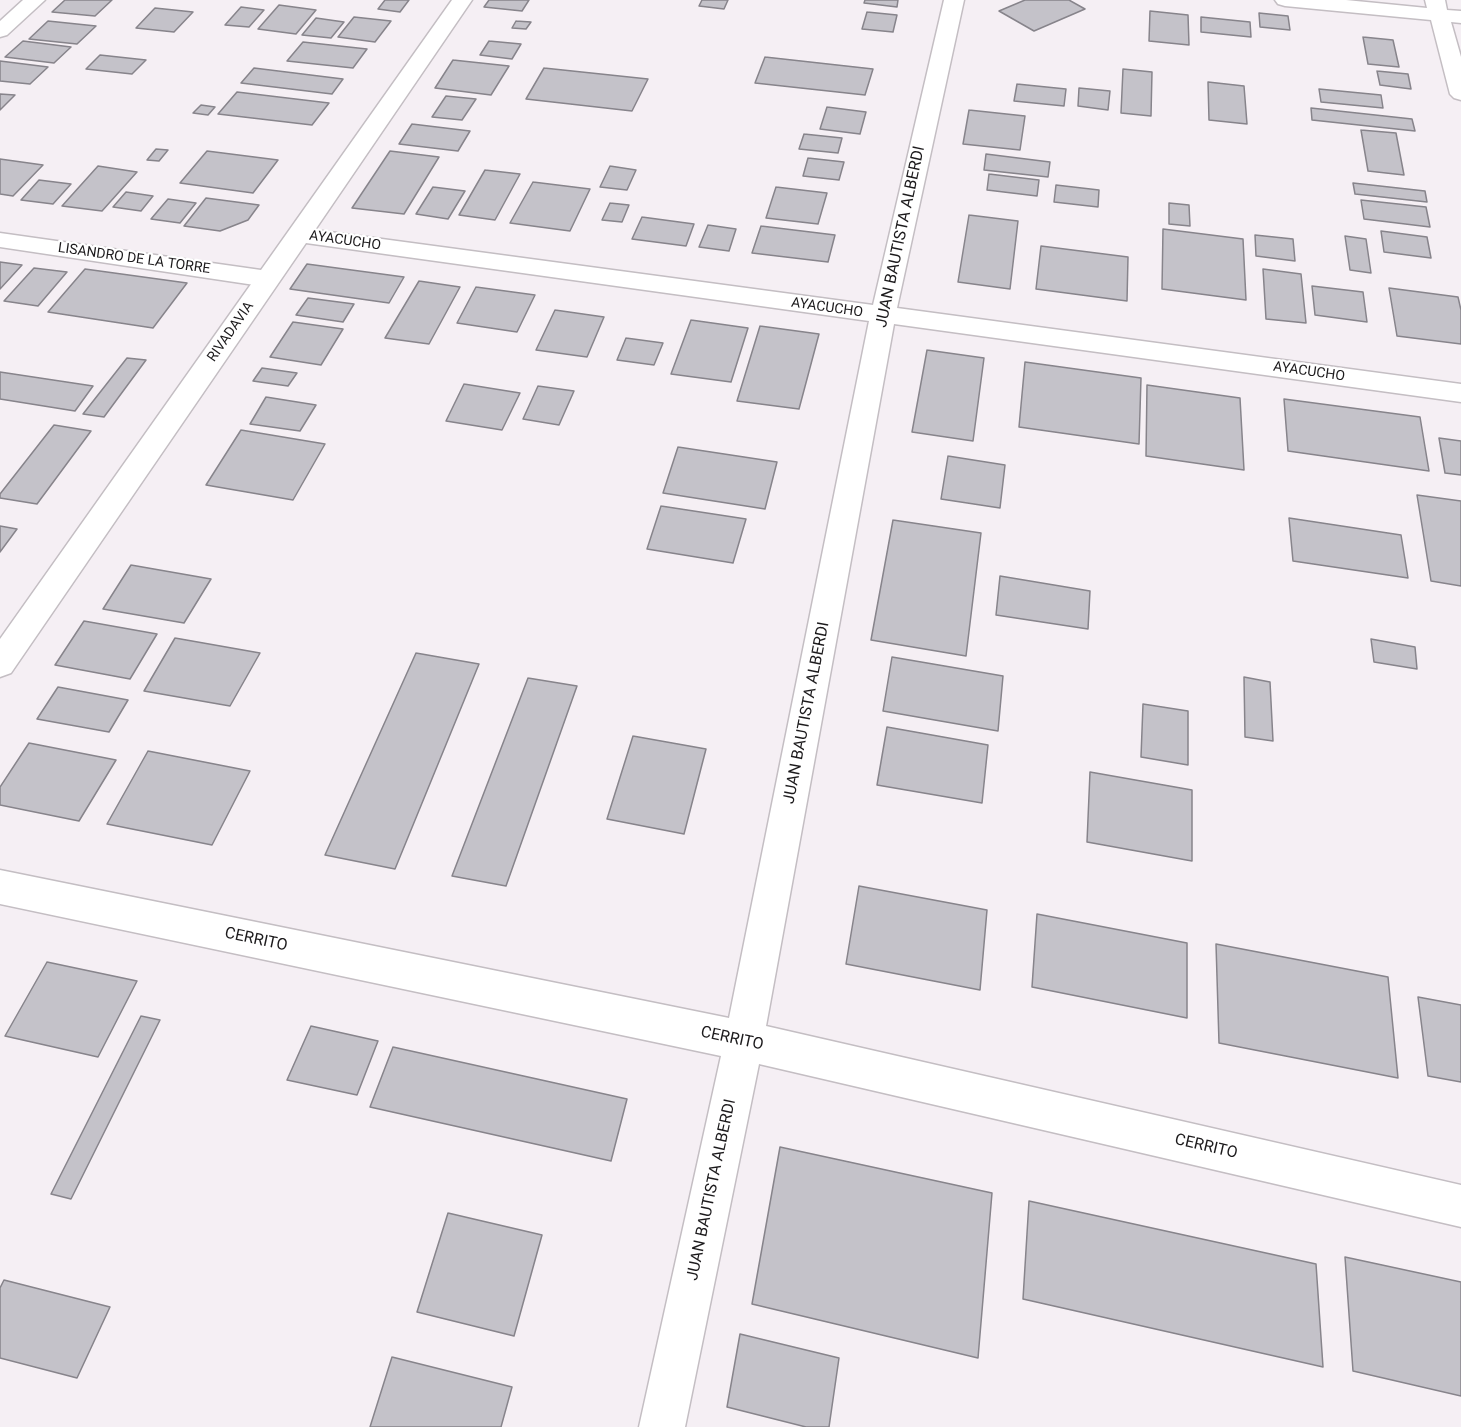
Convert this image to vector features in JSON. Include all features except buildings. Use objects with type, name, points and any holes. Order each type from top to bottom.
[{"type":"street","points":[[0,31],[35,0]]},
{"type":"street","name":"RIVADAVIA","points":[[0,664],[462,0]]},
{"type":"street","name":"JUAN BAUTISTA ALBERDI","points":[[662,1427],[744,1041],[883,316],[954,0]]},
{"type":"street","points":[[1285,0],[1437,7],[1461,17]]},
{"type":"street","points":[[1437,7],[1461,94]]},
{"type":"street","name":"AYACUCHO","points":[[300,235],[1461,393]]},
{"type":"street","name":"LISANDRO DE LA TORRE","points":[[0,240],[268,279]]},
{"type":"street","name":"CERRITO","points":[[0,886],[744,1041],[1461,1206]]}]
